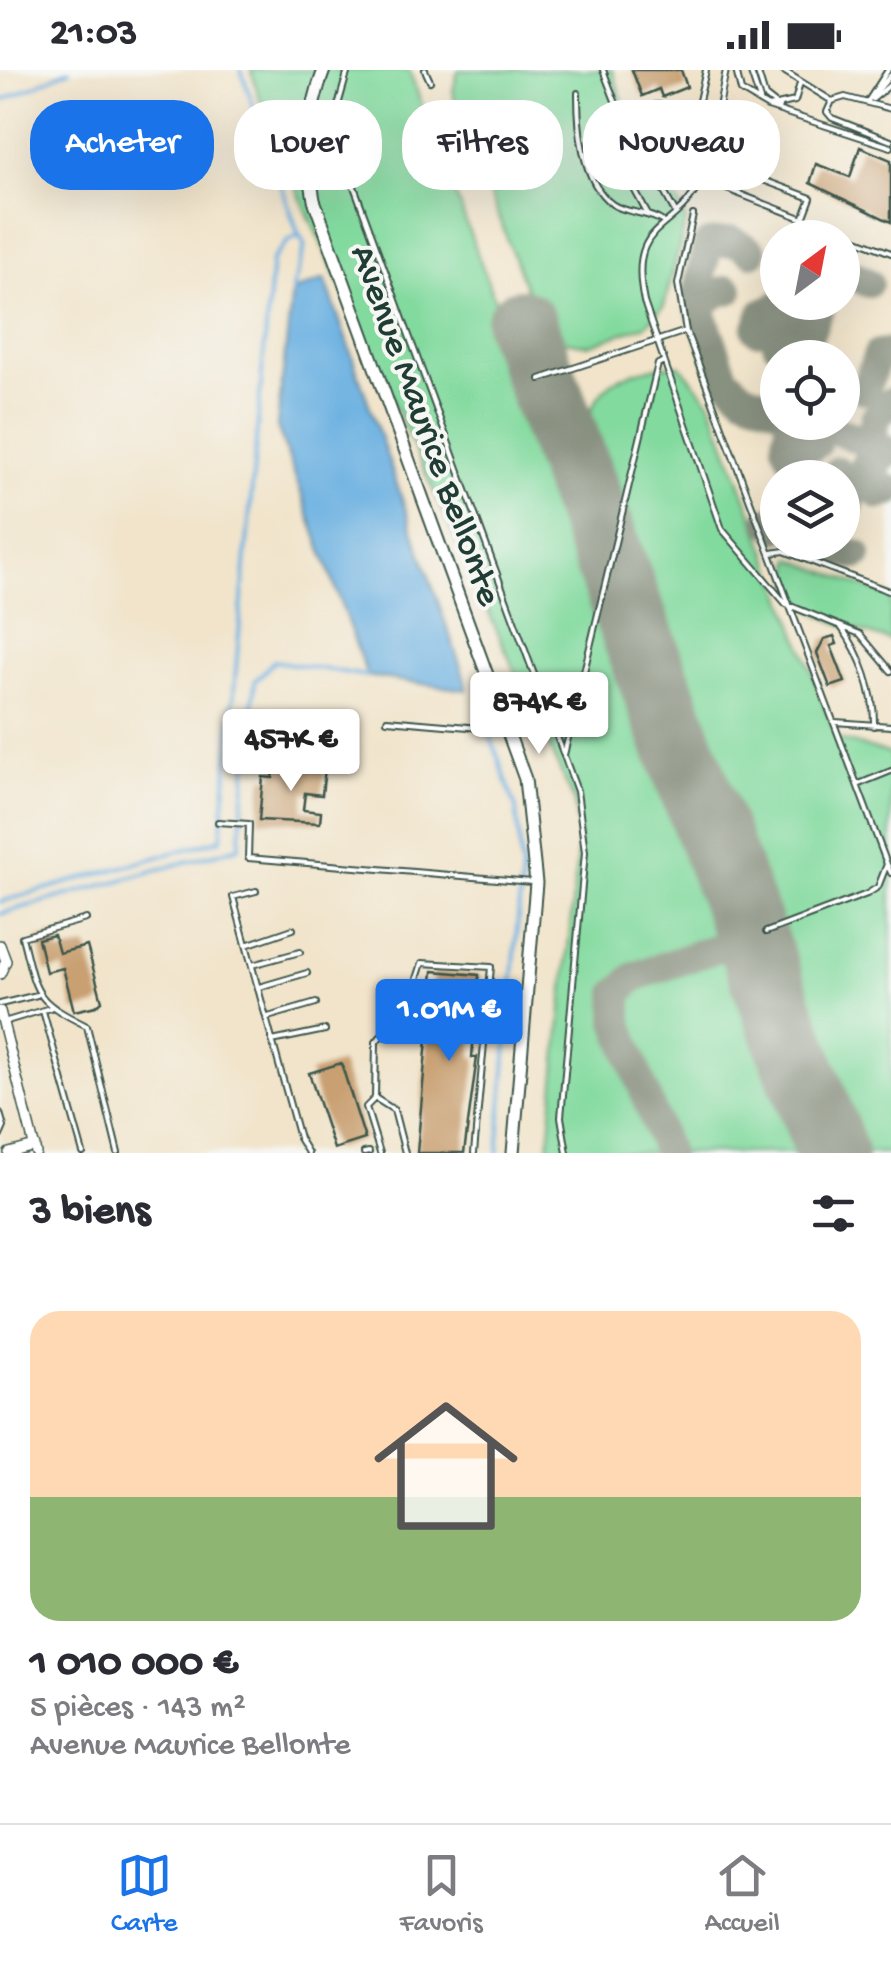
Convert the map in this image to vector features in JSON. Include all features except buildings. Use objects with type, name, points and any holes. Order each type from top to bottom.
[{"type":"street","name":"Avenue Maurice Bellonte","points":[[324,70],[309,126],[308,163],[314,200],[525,780],[532,882],[513,1153]]},
{"type":"street","points":[[0,945],[6,961],[0,974]]},
{"type":"street","points":[[1,1012],[4,1048],[36,1150],[9,1153]]},
{"type":"lane","points":[[348,70],[337,110],[345,162],[577,791],[585,852],[561,1116],[567,1153]]},
{"type":"lane","points":[[426,70],[430,81]]},
{"type":"lane","points":[[603,70],[617,106],[675,212]]},
{"type":"lane","points":[[699,100],[706,70]]},
{"type":"lane","points":[[720,100],[726,70]]},
{"type":"lane","points":[[736,70],[742,92],[755,100]]},
{"type":"lane","points":[[753,70],[760,100]]},
{"type":"lane","points":[[753,70],[770,100]]},
{"type":"lane","points":[[782,70],[832,102]]},
{"type":"lane","points":[[868,101],[889,73]]},
{"type":"lane","points":[[780,107],[796,101],[800,83]]},
{"type":"lane","points":[[868,101],[880,96],[891,84]]},
{"type":"lane","points":[[578,94],[578,136],[600,192],[614,206],[647,213],[664,222]]},
{"type":"lane","points":[[891,109],[845,97],[832,102],[828,112],[832,118],[891,144]]},
{"type":"lane","points":[[780,111],[891,144]]},
{"type":"lane","points":[[729,190],[804,220],[812,198],[780,186]]},
{"type":"lane","points":[[635,190],[647,213]]},
{"type":"lane","points":[[692,190],[648,239],[639,265],[644,302],[722,529],[793,609],[872,642],[891,671]]},
{"type":"lane","points":[[693,215],[678,284],[686,331],[760,523]]},
{"type":"lane","points":[[860,241],[891,252]]},
{"type":"lane","points":[[540,379],[686,331]]},
{"type":"lane","points":[[564,755],[658,364],[664,361]]},
{"type":"lane","points":[[774,560],[891,873]]},
{"type":"lane","points":[[807,560],[891,592]]},
{"type":"lane","points":[[841,627],[851,640],[875,705],[874,726]]},
{"type":"lane","points":[[387,720],[482,728],[501,720]]},
{"type":"lane","points":[[834,722],[891,726]]},
{"type":"lane","points":[[859,784],[891,770]]},
{"type":"lane","points":[[218,822],[249,824],[248,858],[532,882]]},
{"type":"lane","points":[[766,932],[867,894],[878,886],[888,864]]},
{"type":"lane","points":[[256,891],[234,897],[299,1138],[308,1153]]},
{"type":"lane","points":[[86,918],[22,937],[37,994],[50,1008],[87,1026],[118,1153]]},
{"type":"lane","points":[[246,945],[293,929]]},
{"type":"lane","points":[[251,965],[300,952]]},
{"type":"lane","points":[[380,1153],[366,1107],[376,1098],[376,1042],[410,1002],[422,962],[491,967],[474,1153]]},
{"type":"lane","points":[[258,987],[307,973]]},
{"type":"lane","points":[[1,1012],[37,994]]},
{"type":"lane","points":[[266,1018],[316,1003]]},
{"type":"lane","points":[[1,1012],[50,1008]]},
{"type":"lane","points":[[43,1010],[83,1153]]},
{"type":"lane","points":[[272,1041],[325,1030]]},
{"type":"lane","points":[[376,1098],[394,1110],[404,1153]]},
{"type":"lane","points":[[0,1112],[4,1127],[0,1136]]},
{"type":"green space","points":[[251,70],[409,70],[420,100],[402,100],[402,190],[454,190],[722,911],[723,925],[715,937],[632,968],[616,983],[611,995],[610,1017],[659,1153],[548,1153],[579,836],[574,801],[297,190],[382,190],[382,100],[260,100]]},
{"type":"green space","points":[[458,70],[612,70],[622,100],[583,100],[583,190],[668,190],[680,205],[686,221],[664,306],[646,325],[589,345],[559,340],[536,315],[488,190],[563,190],[563,100],[455,100]]},
{"type":"green space","points":[[680,365],[710,402],[760,535],[760,560],[770,560],[837,739],[891,754],[891,1153],[849,1153],[608,513],[591,453],[591,412],[609,385],[640,370]]},
{"type":"green space","points":[[795,560],[891,597],[891,641],[838,623],[807,606],[791,578]]},
{"type":"green space","points":[[720,952],[742,962],[814,1153],[677,1153],[623,1007],[634,985]]},
{"type":"water","points":[[325,279],[467,690],[367,676],[277,426],[292,292]]},
{"type":"waterway","points":[[0,102],[69,70]]},
{"type":"waterway","points":[[0,902],[221,839],[272,260],[289,240],[299,236],[241,70]]},
{"type":"waterway","points":[[292,292],[305,246],[300,236]]},
{"type":"waterway","points":[[0,914],[239,847],[255,681],[274,661],[367,676]]},
{"type":"waterway","points":[[484,717],[516,809],[522,870],[498,1153]]},
{"type":"taxiway","points":[[752,252],[734,241],[708,244],[696,297],[725,378],[744,395],[760,401]]},
{"type":"taxiway","points":[[860,279],[868,283]]},
{"type":"taxiway","points":[[699,307],[717,293],[729,290]]},
{"type":"taxiway","points":[[757,330],[761,320]]},
{"type":"taxiway","points":[[778,340],[786,320]]},
{"type":"taxiway","points":[[807,340],[815,320]]},
{"type":"taxiway","points":[[865,390],[878,354],[891,352]]},
{"type":"taxiway","points":[[871,444],[875,418],[891,402]]},
{"type":"taxiway","points":[[787,440],[793,460],[817,440]]},
{"type":"taxiway","points":[[860,440],[891,452]]},
{"type":"taxiway","points":[[860,478],[873,445]]},
{"type":"taxiway","points":[[880,456],[873,480],[880,495],[891,490]]},
{"type":"taxiway","points":[[724,944],[739,928],[738,904]]},
{"type":"taxiway","points":[[667,1153],[618,1021],[618,993],[634,977],[736,941],[748,946],[761,966]]},
{"type":"runway","points":[[521,325],[832,1153]]}]
